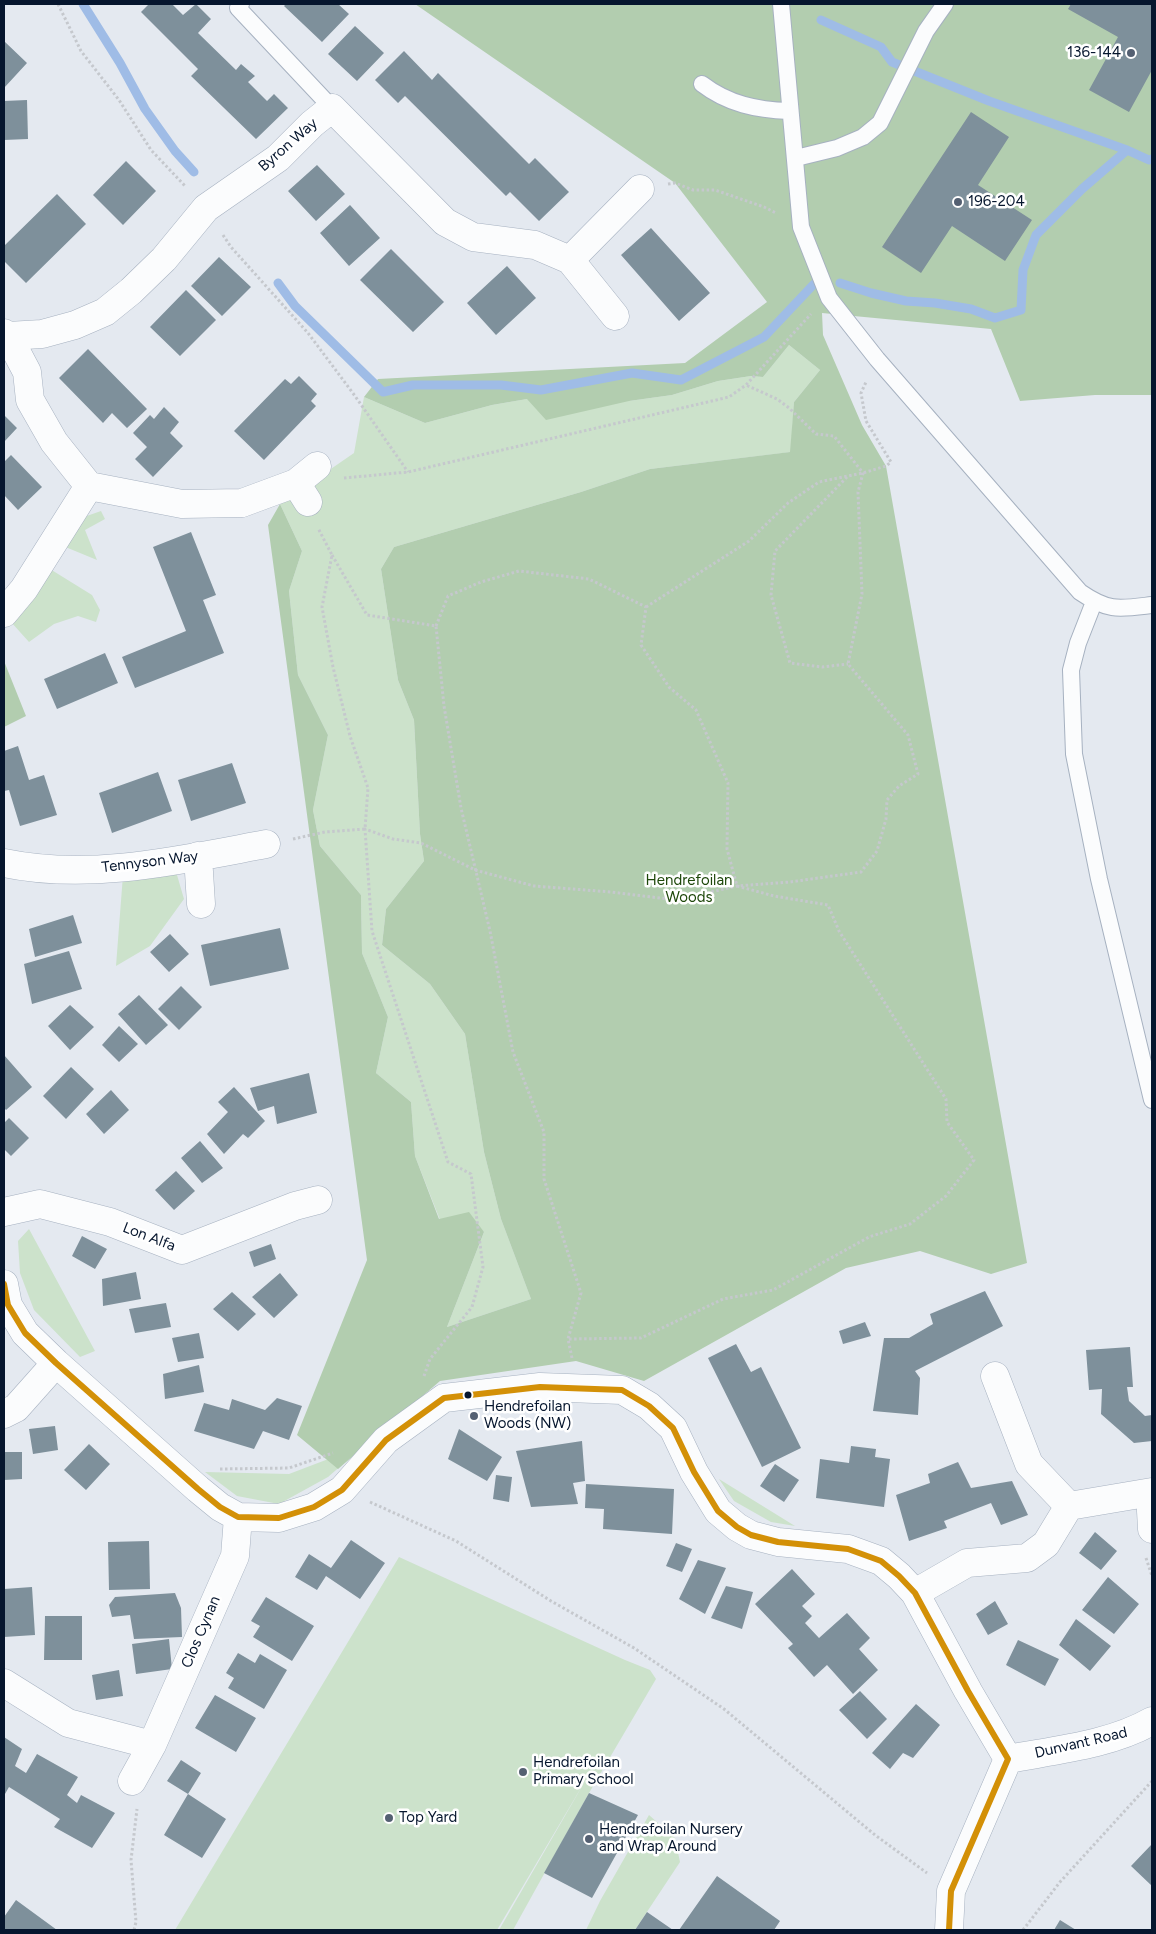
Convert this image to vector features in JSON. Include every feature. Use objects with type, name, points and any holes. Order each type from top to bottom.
[{"type":"street","name":"Byron Way","points":[[6,335],[50,332],[75,325],[105,312],[131,292],[164,259],[206,208],[278,158],[312,124],[332,108],[445,222],[473,237],[535,245],[570,260],[615,316]]},
{"type":"street","points":[[570,260],[640,189]]},
{"type":"street","points":[[6,335],[27,372],[30,400],[54,442],[89,486],[182,504],[242,503],[302,492],[318,466]]},
{"type":"street","points":[[4,613],[24,589],[89,486]]},
{"type":"street","name":"Tennyson Way","points":[[4,863],[27,868],[112,869],[266,844]]},
{"type":"street","points":[[198,856],[201,904]]},
{"type":"street","name":"Lon Alfa","points":[[4,1212],[40,1204],[110,1222],[182,1250],[295,1206],[318,1200]]},
{"type":"street","points":[[4,1284],[8,1305],[25,1333],[56,1363],[177,1470],[220,1507],[238,1517],[279,1518],[314,1507],[342,1490],[386,1440],[444,1398],[540,1387],[622,1390],[650,1406],[673,1428],[694,1472],[718,1511],[736,1527],[751,1535],[778,1542],[848,1549],[881,1561],[900,1576],[915,1593],[1008,1759],[951,1891],[949,1930]]},
{"type":"street","points":[[4,1414],[16,1408],[56,1363]]},
{"type":"street","points":[[995,1376],[1029,1464],[1069,1506]]},
{"type":"street","points":[[915,1593],[967,1563],[1027,1558],[1046,1544],[1069,1506],[1151,1492],[1152,1529]]},
{"type":"street","name":"Clos Cynan","points":[[132,1781],[152,1745],[235,1556],[238,1517]]},
{"type":"street","points":[[4,1683],[68,1723],[152,1745]]},
{"type":"street","name":"Dunvant Road","points":[[1008,1759],[1099,1741],[1135,1731],[1152,1721]]},
{"type":"lane","points":[[241,4],[238,8],[332,108]]},
{"type":"lane","points":[[781,4],[789,111],[796,158],[801,227],[829,298],[876,359],[1080,592],[1094,602],[1116,609],[1152,605]]},
{"type":"lane","points":[[796,158],[837,148],[863,137],[880,123],[926,31],[945,4]]},
{"type":"lane","points":[[702,84],[713,92],[741,105],[772,111],[789,111]]},
{"type":"lane","points":[[1094,602],[1078,643],[1071,670],[1074,754],[1099,879],[1152,1100]]},
{"type":"path","points":[[58,4],[81,51],[119,100],[151,150],[206,208],[231,247],[308,333],[408,472]]},
{"type":"path","points":[[640,189],[675,183],[693,190],[715,190],[764,207],[801,227]]},
{"type":"path","points":[[343,478],[408,472],[729,397],[746,385],[808,316],[829,298]]},
{"type":"path","points":[[646,606],[749,541],[788,502],[819,482],[863,473],[886,466],[891,462],[866,421],[861,393],[876,359]]},
{"type":"path","points":[[746,385],[777,399],[816,434],[834,436],[863,473]]},
{"type":"path","points":[[848,664],[862,594],[858,492],[863,473]]},
{"type":"path","points":[[848,664],[822,667],[790,663],[770,595],[775,551],[849,476]]},
{"type":"path","points":[[302,492],[320,532],[366,615],[436,626]]},
{"type":"path","points":[[332,555],[322,607],[333,667],[350,736],[368,788],[364,829],[372,931],[448,1162],[472,1174],[483,1267],[472,1307],[430,1359],[420,1384]]},
{"type":"path","points":[[578,1388],[568,1339],[581,1293],[544,1179],[544,1132],[513,1052],[476,870],[461,808],[444,706],[436,626],[448,596],[481,582],[519,570],[589,578],[646,606]]},
{"type":"path","points":[[646,606],[641,645],[669,686],[696,710],[728,783],[727,849],[737,886]]},
{"type":"path","points":[[266,844],[325,832],[364,829],[393,839],[422,843],[476,870],[534,886],[611,892],[676,900],[737,886],[790,882],[861,872],[877,851],[886,819],[887,800],[899,786],[918,774],[908,735],[848,664]]},
{"type":"path","points":[[568,1339],[641,1338],[724,1299],[773,1290],[869,1237],[910,1224],[946,1196],[974,1160],[947,1122],[946,1099],[839,931],[828,905],[774,896],[737,886]]},
{"type":"path","points":[[177,1470],[289,1468],[338,1451]]},
{"type":"path","points":[[342,1490],[456,1542],[551,1601],[634,1648],[724,1710],[875,1835],[951,1891]]},
{"type":"path","points":[[132,1781],[138,1805],[131,1860],[136,1922],[134,1930]]},
{"type":"path","points":[[1024,1930],[1060,1882],[1152,1782]]},
{"type":"green space","name":"Hendrefoilan Woods","points":[[415,4],[1152,4],[1152,395],[1095,395],[1020,401],[991,329],[822,313],[823,335],[862,425],[886,466],[1027,1263],[991,1274],[920,1251],[846,1268],[644,1381],[576,1361],[440,1381],[338,1469],[297,1435],[367,1260],[268,525],[280,504],[302,551],[289,591],[298,675],[328,735],[313,810],[320,846],[361,895],[362,953],[388,1017],[376,1073],[411,1102],[415,1156],[439,1219],[469,1212],[484,1232],[447,1327],[531,1299],[501,1219],[484,1152],[465,1034],[430,984],[382,945],[386,909],[424,861],[420,834],[414,720],[398,680],[381,569],[394,547],[581,492],[650,469],[790,452],[794,402],[820,370],[789,345],[763,377],[751,376],[718,381],[672,395],[629,401],[546,420],[527,399],[492,405],[425,423],[364,397],[378,379],[685,363],[767,302],[675,183]]},
{"type":"green space","points":[[789,345],[820,370],[794,402],[791,452],[650,469],[581,492],[394,547],[381,569],[398,680],[414,720],[420,834],[424,861],[386,909],[382,945],[430,984],[465,1034],[484,1152],[501,1219],[531,1299],[447,1327],[484,1232],[440,1220],[415,1156],[411,1102],[376,1073],[388,1017],[362,953],[361,895],[320,846],[313,810],[328,735],[298,675],[289,591],[302,551],[280,504],[354,453],[364,397],[425,423],[492,405],[527,399],[629,401],[672,395],[718,381],[751,376],[763,377]]},
{"type":"green space","points":[[101,511],[105,519],[85,530],[97,560],[63,546],[81,518]]},
{"type":"green space","points":[[50,569],[92,595],[100,610],[96,622],[78,616],[54,624],[29,642],[11,622]]},
{"type":"green space","points":[[4,661],[26,716],[4,727]]},
{"type":"green space","points":[[157,870],[177,875],[184,899],[150,946],[116,966],[123,875]]},
{"type":"green space","points":[[29,1229],[95,1351],[80,1357],[34,1310],[20,1273],[18,1241]]},
{"type":"green space","points":[[331,1458],[343,1464],[328,1477],[279,1504],[237,1496],[205,1472],[289,1474]]},
{"type":"green space","points":[[719,1479],[795,1526],[771,1522],[734,1501]]},
{"type":"green space","name":"Hendrefoilan Primary School","points":[[399,1557],[650,1670],[656,1679],[589,1793],[513,1930],[499,1930],[588,1776],[497,1930],[175,1930]]},
{"type":"green space","points":[[649,1815],[675,1838],[680,1862],[635,1930],[586,1930],[600,1901]]},
{"type":"building","points":[[149,4],[172,4],[183,15],[196,4],[211,19],[198,33],[236,70],[241,64],[255,76],[248,82],[267,101],[274,94],[288,108],[256,139],[191,76],[198,69],[141,12]]},
{"type":"building","points":[[286,4],[338,4],[349,14],[322,42],[284,6]]},
{"type":"building","name":"136-144","points":[[1071,4],[1152,4],[1152,70],[1129,112],[1089,90],[1118,37],[1068,9]]},
{"type":"building","points":[[355,26],[384,53],[357,81],[328,54]]},
{"type":"building","points":[[4,41],[27,63],[4,88]]},
{"type":"building","points":[[404,51],[432,80],[438,73],[529,164],[535,158],[569,192],[539,221],[510,192],[506,196],[405,96],[398,103],[375,80]]},
{"type":"building","points":[[27,100],[28,139],[4,140],[4,101]]},
{"type":"building","name":"196-204","points":[[971,112],[1009,137],[978,185],[1032,220],[1005,261],[952,226],[921,273],[882,247]]},
{"type":"building","points":[[126,161],[156,191],[123,225],[93,195]]},
{"type":"building","points":[[317,165],[345,194],[316,221],[288,191]]},
{"type":"building","points":[[57,194],[86,224],[26,283],[4,261],[4,246]]},
{"type":"building","points":[[350,205],[380,238],[349,266],[320,233]]},
{"type":"building","points":[[651,228],[710,293],[679,321],[621,255]]},
{"type":"building","points":[[391,249],[444,302],[413,332],[360,280]]},
{"type":"building","points":[[219,257],[251,287],[222,316],[191,286]]},
{"type":"building","points":[[507,266],[536,298],[496,335],[467,303]]},
{"type":"building","points":[[186,290],[216,320],[180,356],[150,327]]},
{"type":"building","points":[[88,349],[147,409],[127,428],[112,413],[103,423],[59,378]]},
{"type":"building","points":[[299,376],[317,394],[311,401],[316,406],[264,460],[234,431],[285,379],[291,384]]},
{"type":"building","points":[[164,407],[179,422],[170,433],[183,446],[153,477],[135,459],[147,447],[133,433],[150,415],[154,419]]},
{"type":"building","points":[[4,415],[17,428],[4,442]]},
{"type":"building","points":[[11,455],[42,487],[18,510],[4,495],[4,462]]},
{"type":"building","points":[[191,532],[216,595],[203,600],[224,653],[135,688],[122,657],[186,631],[153,547]]},
{"type":"building","points":[[105,653],[118,683],[57,709],[44,679]]},
{"type":"building","points":[[18,746],[29,780],[44,775],[57,815],[20,826],[9,790],[4,791],[4,751]]},
{"type":"building","points":[[232,763],[246,803],[191,821],[178,780]]},
{"type":"building","points":[[158,772],[172,811],[112,833],[99,793]]},
{"type":"building","points":[[73,915],[82,943],[35,957],[29,929]]},
{"type":"building","points":[[280,928],[289,969],[210,986],[201,945]]},
{"type":"building","points":[[170,934],[189,954],[169,972],[150,952]]},
{"type":"building","points":[[69,951],[82,989],[32,1004],[24,964]]},
{"type":"building","points":[[181,986],[202,1007],[179,1030],[158,1009]]},
{"type":"building","points":[[139,995],[168,1025],[146,1045],[118,1014]]},
{"type":"building","points":[[70,1005],[94,1027],[70,1050],[48,1026]]},
{"type":"building","points":[[119,1026],[138,1044],[119,1062],[102,1045]]},
{"type":"building","points":[[4,1055],[32,1087],[6,1110],[4,1108]]},
{"type":"building","points":[[71,1067],[94,1089],[66,1119],[43,1096]]},
{"type":"building","points":[[309,1073],[317,1113],[277,1124],[274,1106],[258,1111],[250,1088]]},
{"type":"building","points":[[234,1087],[265,1121],[248,1138],[243,1134],[224,1154],[207,1134],[228,1112],[218,1102]]},
{"type":"building","points":[[111,1090],[129,1110],[104,1134],[86,1114]]},
{"type":"building","points":[[9,1118],[29,1138],[11,1156],[4,1149],[4,1123]]},
{"type":"building","points":[[200,1141],[223,1168],[202,1183],[181,1158]]},
{"type":"building","points":[[176,1171],[195,1191],[174,1210],[155,1190]]},
{"type":"building","points":[[82,1236],[107,1249],[95,1269],[72,1256]]},
{"type":"building","points":[[271,1244],[276,1259],[254,1267],[249,1252]]},
{"type":"building","points":[[136,1272],[141,1299],[103,1306],[102,1279]]},
{"type":"building","points":[[280,1273],[298,1295],[274,1318],[252,1297]]},
{"type":"building","points":[[985,1291],[1003,1326],[915,1371],[920,1378],[918,1415],[873,1411],[884,1338],[909,1338],[933,1324],[930,1314]]},
{"type":"building","points":[[232,1292],[256,1314],[238,1331],[213,1309]]},
{"type":"building","points":[[166,1303],[171,1327],[135,1333],[129,1309]]},
{"type":"building","points":[[865,1322],[871,1336],[843,1344],[839,1331]]},
{"type":"building","points":[[199,1333],[204,1358],[178,1362],[172,1338]]},
{"type":"building","points":[[736,1344],[751,1372],[761,1367],[801,1448],[762,1467],[708,1358]]},
{"type":"building","points":[[1130,1347],[1133,1387],[1127,1387],[1129,1401],[1145,1416],[1152,1415],[1152,1441],[1134,1443],[1101,1414],[1102,1389],[1089,1390],[1086,1350]]},
{"type":"building","points":[[199,1365],[204,1392],[165,1399],[163,1374]]},
{"type":"building","points":[[277,1398],[302,1406],[289,1440],[263,1431],[254,1449],[194,1431],[204,1403],[229,1410],[232,1399],[265,1410]]},
{"type":"building","points":[[55,1426],[58,1450],[33,1454],[29,1429]]},
{"type":"building","points":[[459,1429],[502,1457],[487,1481],[448,1459]]},
{"type":"building","points":[[582,1441],[585,1481],[573,1483],[578,1504],[531,1507],[516,1451]]},
{"type":"building","points":[[89,1444],[110,1464],[86,1490],[64,1470]]},
{"type":"building","points":[[851,1446],[876,1449],[875,1457],[890,1459],[884,1507],[816,1498],[820,1459],[849,1463]]},
{"type":"building","points":[[4,1452],[22,1452],[22,1479],[4,1480]]},
{"type":"building","points":[[958,1462],[971,1488],[1012,1481],[1028,1515],[1001,1525],[991,1503],[944,1521],[947,1528],[909,1541],[896,1495],[930,1483],[928,1474]]},
{"type":"building","points":[[775,1464],[799,1480],[784,1502],[760,1486]]},
{"type":"building","points":[[496,1475],[512,1477],[509,1502],[493,1499]]},
{"type":"building","points":[[586,1484],[674,1489],[672,1534],[603,1529],[604,1509],[585,1508]]},
{"type":"building","points":[[1095,1532],[1117,1551],[1101,1570],[1079,1553]]},
{"type":"building","points":[[351,1540],[385,1563],[360,1599],[326,1576],[317,1590],[295,1577],[309,1554],[331,1568]]},
{"type":"building","points":[[149,1541],[150,1589],[109,1590],[108,1542]]},
{"type":"building","points":[[676,1543],[692,1549],[682,1572],[666,1566]]},
{"type":"building","points":[[698,1560],[726,1568],[705,1614],[679,1599]]},
{"type":"building","points":[[792,1569],[815,1594],[802,1606],[812,1616],[805,1623],[819,1638],[847,1613],[870,1638],[859,1649],[878,1670],[853,1694],[827,1665],[814,1677],[788,1648],[793,1644],[755,1604]]},
{"type":"building","points":[[1108,1577],[1139,1604],[1114,1634],[1082,1610]]},
{"type":"building","points":[[726,1586],[753,1592],[742,1629],[711,1618]]},
{"type":"building","points":[[32,1587],[35,1635],[4,1637],[4,1589]]},
{"type":"building","points":[[175,1593],[181,1608],[182,1637],[134,1639],[130,1615],[112,1617],[109,1605],[115,1597]]},
{"type":"building","points":[[266,1597],[314,1626],[292,1661],[253,1637],[260,1626],[251,1621]]},
{"type":"building","points":[[995,1601],[1008,1624],[988,1635],[976,1614]]},
{"type":"building","points":[[45,1616],[82,1616],[82,1660],[44,1660]]},
{"type":"building","points":[[1076,1619],[1111,1646],[1090,1671],[1059,1645]]},
{"type":"building","points":[[169,1639],[172,1669],[136,1674],[132,1644]]},
{"type":"building","points":[[1018,1640],[1059,1659],[1045,1686],[1006,1665]]},
{"type":"building","points":[[238,1653],[255,1663],[260,1654],[287,1670],[264,1709],[228,1688],[234,1678],[226,1673]]},
{"type":"building","points":[[119,1670],[123,1696],[96,1700],[92,1675]]},
{"type":"building","points":[[860,1691],[887,1719],[867,1739],[839,1710]]},
{"type":"building","points":[[215,1695],[256,1718],[236,1752],[195,1728]]},
{"type":"building","points":[[916,1704],[940,1725],[913,1758],[903,1753],[890,1769],[872,1753]]},
{"type":"building","points":[[4,1737],[22,1749],[15,1766],[26,1773],[37,1754],[78,1777],[67,1795],[77,1803],[81,1795],[115,1813],[92,1848],[54,1827],[60,1819],[9,1787],[4,1793]]},
{"type":"building","points":[[181,1760],[201,1773],[188,1794],[167,1781]]},
{"type":"building","points":[[589,1793],[638,1815],[592,1898],[544,1873]]},
{"type":"building","points":[[188,1794],[226,1819],[202,1858],[164,1835]]},
{"type":"building","points":[[1152,1844],[1152,1886],[1131,1866]]},
{"type":"building","points":[[717,1876],[780,1921],[774,1930],[679,1930]]},
{"type":"building","points":[[16,1900],[57,1930],[4,1930],[4,1917]]},
{"type":"building","points":[[647,1912],[673,1930],[635,1930]]},
{"type":"building","points":[[1060,1920],[1076,1930],[1054,1930]]},
{"type":"waterway","points":[[83,4],[120,63],[145,109],[175,151],[194,172]]},
{"type":"waterway","points":[[821,20],[881,47],[892,62],[989,101],[1127,150]]},
{"type":"waterway","points":[[840,283],[906,301],[935,303],[971,309],[995,318],[1021,310],[1023,270],[1036,235],[1082,189],[1127,150],[1149,160],[1152,159]]},
{"type":"waterway","points":[[278,283],[295,306],[383,392],[413,385],[501,385],[541,390],[632,373],[681,380],[764,337],[814,284]]},
{"type":"transit line","points":[[4,1284],[8,1305],[25,1333],[56,1363],[198,1489],[220,1507],[238,1517],[279,1518],[314,1507],[342,1490],[386,1440],[444,1398],[540,1387],[622,1390],[649,1406],[673,1428],[694,1472],[718,1511],[737,1527],[751,1535],[778,1542],[848,1549],[881,1561],[915,1593],[968,1691],[1008,1759],[951,1891],[949,1930]]},
{"type":"place","name":"136-144","points":[[1131,53]]},
{"type":"place","name":"196-204","points":[[958,202]]},
{"type":"place","name":"Hendrefoilan Woods (NW)","points":[[474,1416]]},
{"type":"place","name":"Hendrefoilan Primary School","points":[[523,1772]]},
{"type":"place","name":"Top Yard","points":[[389,1818]]},
{"type":"place","name":"Hendrefoilan Nursery and Wrap Around","points":[[589,1839]]}]
